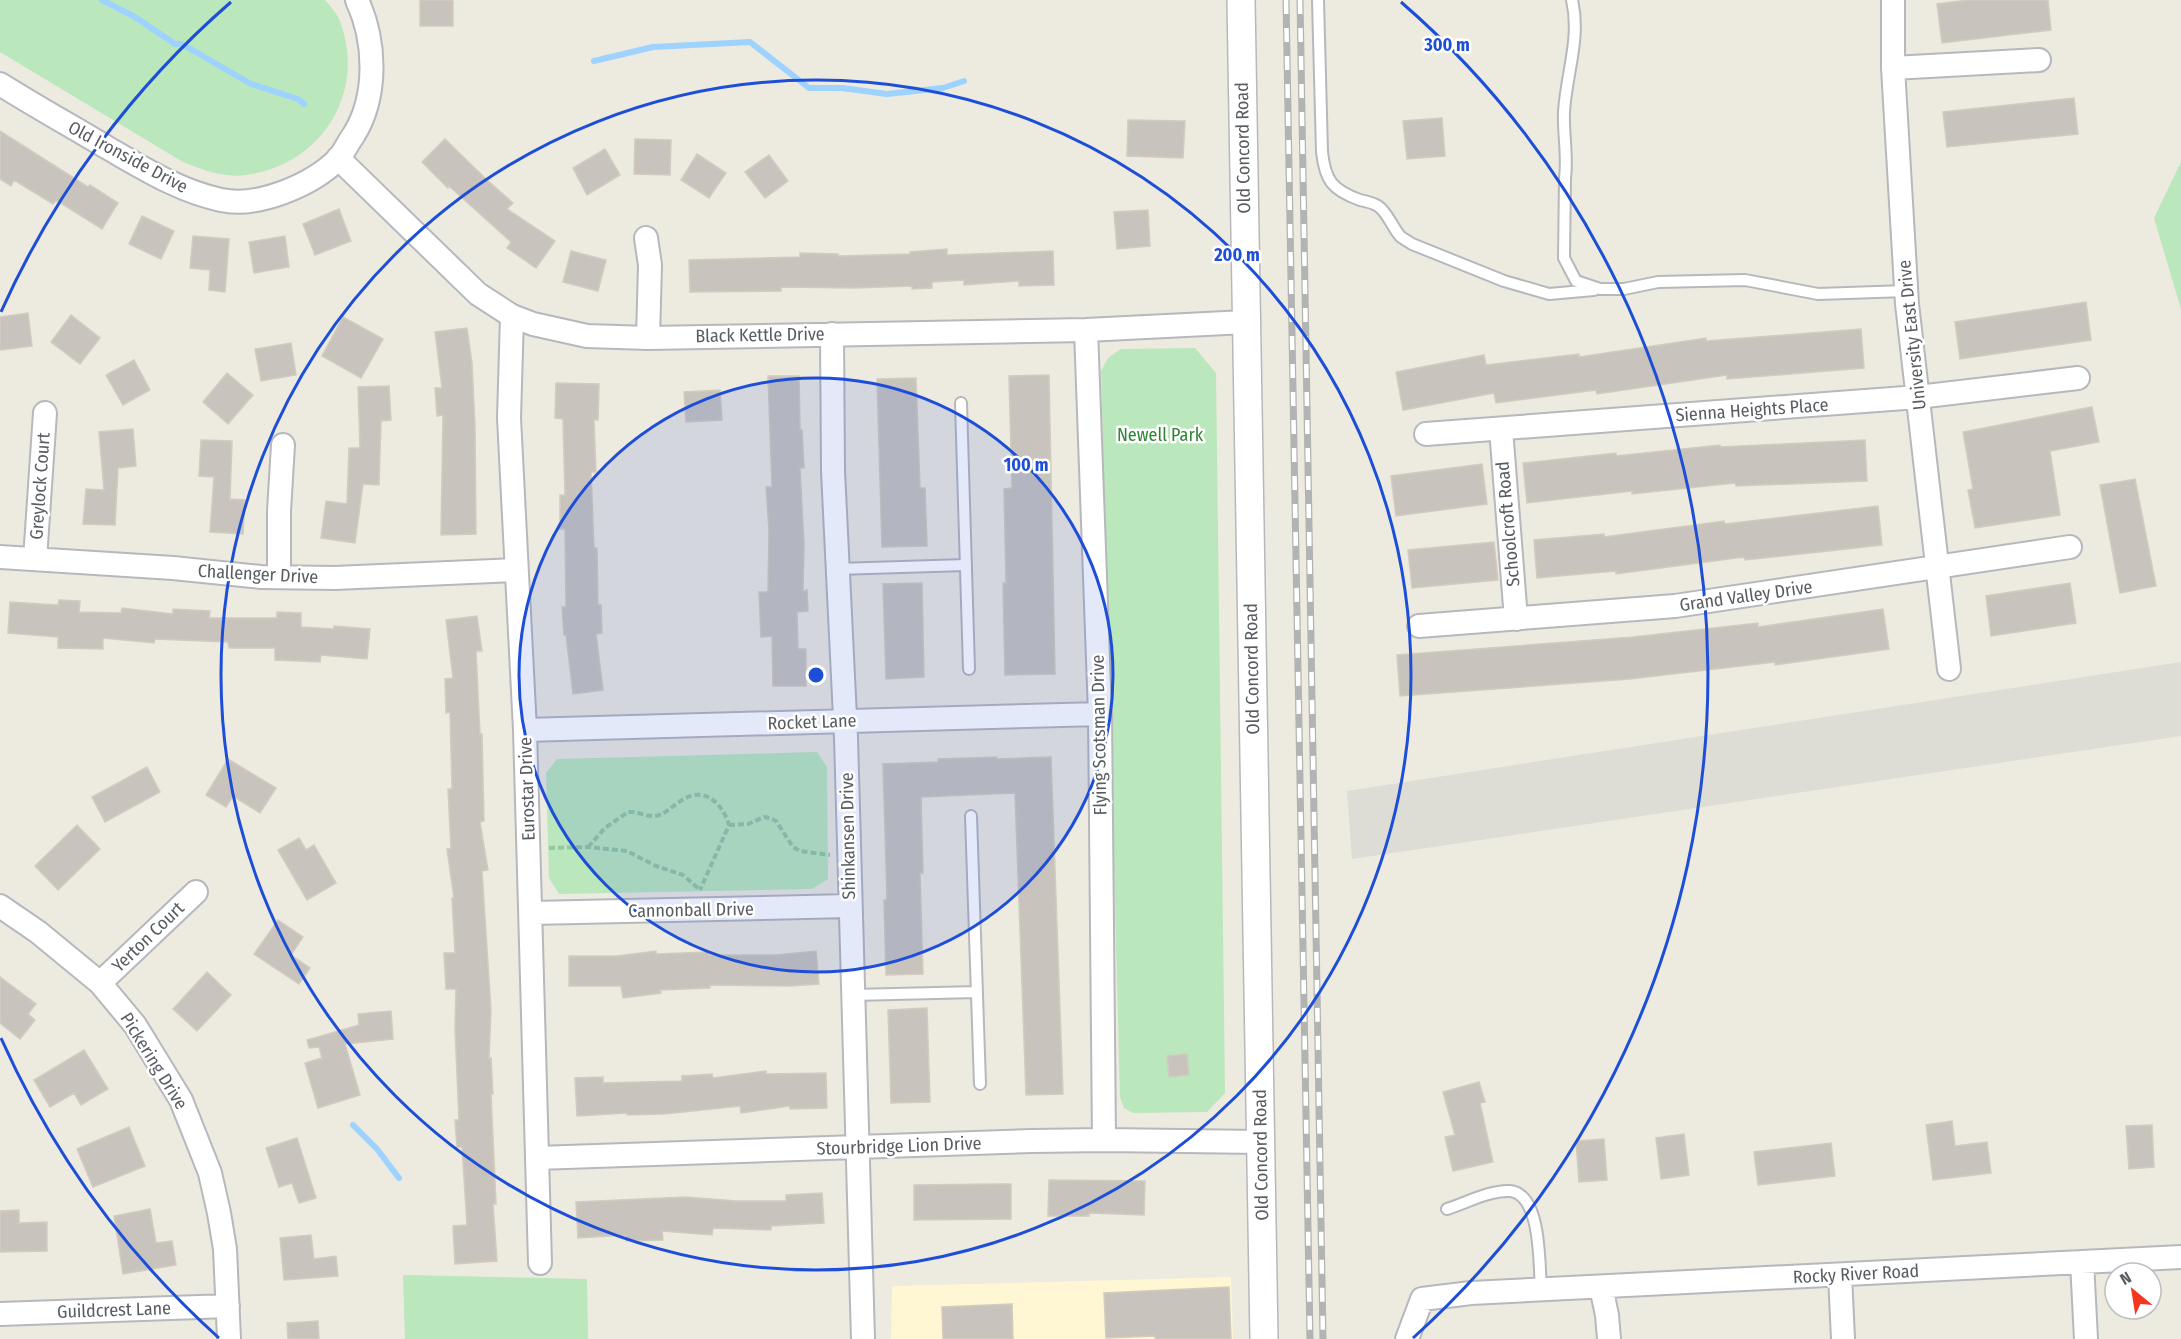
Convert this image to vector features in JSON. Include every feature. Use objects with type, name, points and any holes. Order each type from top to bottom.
[{"type":"street","name":"Old Ironside Drive","points":[[0,84],[169,183],[223,201],[260,200],[289,191],[316,177],[338,158],[357,128],[366,106],[372,70],[368,38],[357,0]]},
{"type":"street","name":"Old Concord Road","points":[[1241,0],[1264,1339]]},
{"type":"street","name":"University East Drive","points":[[1893,0],[1893,68],[1906,291],[1949,669]]},
{"type":"street","points":[[1893,68],[2039,60]]},
{"type":"street","name":"Black Kettle Drive","points":[[338,158],[478,294],[512,316],[533,324],[587,336],[648,338],[1086,330],[1246,322]]},
{"type":"street","points":[[646,238],[650,265],[648,338]]},
{"type":"street","name":"Eurostar Drive","points":[[512,316],[509,418],[525,730],[540,1263]]},
{"type":"street","name":"Flying Scotsman Drive","points":[[1086,330],[1100,714],[1104,1140]]},
{"type":"street","name":"Shinkansen Drive","points":[[832,334],[836,569],[845,721],[863,1339]]},
{"type":"street","name":"Sienna Heights Place","points":[[1425,434],[1918,397],[2078,378]]},
{"type":"street","name":"Greylock Court","points":[[35,559],[45,413]]},
{"type":"street","name":"Schoolcroft Road","points":[[1501,429],[1516,619]]},
{"type":"street","points":[[279,577],[279,510],[283,444]]},
{"type":"street","name":"Grand Valley Drive","points":[[1419,626],[1675,606],[2070,547]]},
{"type":"street","name":"Challenger Drive","points":[[0,556],[279,577],[335,578],[516,570]]},
{"type":"street","name":"Rocket Lane","points":[[525,730],[1100,714]]},
{"type":"street","name":"Yerton Court","points":[[100,983],[196,892]]},
{"type":"street","name":"Pickering Drive","points":[[0,906],[38,932],[100,983],[135,1025],[166,1074],[191,1120],[210,1173],[219,1213],[225,1249],[229,1339]]},
{"type":"street","name":"Cannonball Drive","points":[[531,913],[850,906]]},
{"type":"street","name":"Stourbridge Lion Drive","points":[[537,1158],[1104,1140],[1261,1142]]},
{"type":"street","name":"Rocky River Road","points":[[1407,1339],[1422,1299],[1471,1293],[2181,1257]]},
{"type":"street","points":[[2082,1262],[2086,1339]]},
{"type":"street","points":[[1840,1275],[1843,1339]]},
{"type":"street","points":[[1601,1287],[1609,1339]]},
{"type":"street","name":"Guildcrest Lane","points":[[0,1314],[228,1306]]},
{"type":"lane","points":[[1318,0],[1324,168],[1328,178],[1342,194],[1378,206],[1401,237],[1412,244],[1504,281],[1549,294],[1624,289],[1658,282],[1745,280],[1818,294],[1906,291]]},
{"type":"lane","points":[[1572,0],[1576,15],[1575,31],[1564,110],[1564,146],[1567,165],[1564,258],[1576,281],[1600,290]]},
{"type":"lane","points":[[961,403],[969,669]]},
{"type":"lane","points":[[836,569],[966,565]]},
{"type":"lane","points":[[971,816],[980,1084]]},
{"type":"lane","points":[[853,995],[977,992]]},
{"type":"lane","points":[[1448,1209],[1510,1191],[1519,1194],[1527,1201],[1536,1228],[1536,1291]]},
{"type":"path","points":[[588,847],[605,828],[628,812],[655,816],[693,795],[703,795],[717,802],[729,825]]},
{"type":"path","points":[[729,825],[748,824],[764,817],[770,818],[776,821],[793,847],[800,851],[831,855]]},
{"type":"path","points":[[542,848],[588,847],[627,851],[656,866],[683,875],[696,884],[700,891],[729,825]]},
{"type":"shaded area","points":[[2181,662],[2181,736],[1352,859],[1347,791]]},
{"type":"shaded area","points":[[1231,1277],[1233,1339],[891,1339],[892,1286]]},
{"type":"green space","points":[[0,0],[325,0],[339,19],[346,46],[347,72],[342,97],[332,120],[316,140],[297,157],[273,168],[246,175],[222,174],[206,170],[183,162],[0,52]]},
{"type":"green space","points":[[2181,162],[2181,309],[2154,218]]},
{"type":"green space","name":"Newell Park","points":[[1195,348],[1216,373],[1225,1093],[1207,1112],[1133,1113],[1124,1108],[1120,1097],[1101,371],[1108,358],[1121,349]]},
{"type":"green space","points":[[817,752],[827,767],[828,879],[812,889],[559,894],[549,878],[546,773],[557,759]]},
{"type":"green space","points":[[403,1275],[587,1279],[588,1339],[405,1339]]},
{"type":"building","points":[[420,0],[453,0],[453,26],[420,26]]},
{"type":"building","points":[[1968,0],[2048,0],[2051,30],[1942,43],[1937,4]]},
{"type":"building","points":[[2074,98],[2078,134],[1947,147],[1943,112]]},
{"type":"building","points":[[1442,118],[1445,156],[1407,159],[1403,121]]},
{"type":"building","points":[[1128,120],[1185,121],[1183,158],[1127,156]]},
{"type":"building","points":[[0,131],[88,187],[90,185],[118,203],[102,229],[56,200],[53,204],[14,180],[11,186],[0,179]]},
{"type":"building","points":[[445,139],[513,203],[507,209],[555,241],[536,268],[507,248],[511,242],[449,186],[448,188],[422,162]]},
{"type":"building","points":[[635,139],[671,140],[670,175],[634,174]]},
{"type":"building","points":[[605,149],[620,175],[587,195],[573,168]]},
{"type":"building","points":[[697,154],[726,173],[709,198],[681,180]]},
{"type":"building","points":[[769,155],[788,181],[765,198],[745,172]]},
{"type":"building","points":[[339,209],[351,241],[315,255],[303,224]]},
{"type":"building","points":[[1148,210],[1150,246],[1117,249],[1114,212]]},
{"type":"building","points":[[142,216],[174,231],[161,259],[129,244]]},
{"type":"building","points":[[193,236],[229,239],[225,292],[209,290],[210,270],[190,268]]},
{"type":"building","points":[[285,236],[289,267],[254,273],[249,242]]},
{"type":"building","points":[[947,249],[947,255],[1053,251],[1054,285],[1019,286],[1019,281],[964,285],[964,280],[932,282],[932,288],[912,289],[912,286],[781,287],[781,291],[690,292],[689,260],[800,257],[800,253],[838,254],[838,256],[910,254],[910,252]]},
{"type":"building","points":[[571,251],[606,260],[598,291],[563,282]]},
{"type":"building","points":[[2086,302],[2091,340],[1960,359],[1955,322]]},
{"type":"building","points":[[28,313],[32,346],[0,350],[0,317]]},
{"type":"building","points":[[71,315],[100,338],[80,364],[51,342]]},
{"type":"building","points":[[343,317],[383,339],[361,378],[322,356]]},
{"type":"building","points":[[467,328],[472,363],[475,427],[476,534],[441,535],[443,415],[437,416],[435,388],[442,388],[435,332]]},
{"type":"building","points":[[1861,329],[1864,368],[1727,379],[1727,375],[1597,394],[1596,390],[1496,403],[1494,393],[1403,410],[1396,372],[1484,355],[1486,365],[1579,354],[1579,357],[1706,338],[1706,341]]},
{"type":"building","points":[[291,343],[296,375],[261,381],[255,349]]},
{"type":"building","points":[[134,360],[150,390],[123,405],[106,375]]},
{"type":"building","points":[[227,373],[253,395],[228,424],[203,402]]},
{"type":"building","points":[[1049,375],[1055,674],[1005,675],[1004,489],[1012,488],[1009,376]]},
{"type":"building","points":[[768,376],[799,376],[800,430],[802,430],[804,468],[800,468],[804,545],[803,591],[807,590],[808,611],[797,612],[798,649],[806,649],[806,686],[773,686],[772,636],[761,637],[759,592],[768,592],[769,530],[766,487],[772,487]]},
{"type":"building","points":[[916,378],[920,488],[925,488],[927,546],[882,547],[877,379]]},
{"type":"building","points":[[556,383],[599,384],[598,420],[594,420],[596,472],[591,472],[594,548],[597,548],[598,605],[601,605],[602,633],[596,634],[603,690],[573,694],[562,607],[566,607],[565,529],[560,529],[560,495],[565,495],[563,419],[555,418]]},
{"type":"building","points":[[389,386],[391,420],[381,421],[379,485],[363,484],[355,543],[321,538],[326,501],[347,504],[349,448],[360,448],[358,387]]},
{"type":"building","points":[[720,390],[722,420],[686,422],[684,392]]},
{"type":"building","points":[[2092,407],[2099,442],[2050,451],[2060,515],[1975,528],[1968,490],[1973,489],[1963,432]]},
{"type":"building","points":[[133,429],[136,466],[118,468],[115,525],[83,524],[86,489],[104,490],[99,432]]},
{"type":"building","points":[[201,440],[232,441],[230,499],[245,500],[243,534],[210,532],[214,477],[199,476]]},
{"type":"building","points":[[1865,440],[1867,481],[1736,486],[1735,483],[1632,494],[1632,491],[1527,503],[1523,463],[1720,445],[1720,447]]},
{"type":"building","points":[[1482,464],[1487,504],[1396,516],[1391,476]]},
{"type":"building","points":[[2135,479],[2156,586],[2120,593],[2100,485]]},
{"type":"building","points":[[1878,506],[1882,545],[1745,560],[1744,557],[1616,574],[1616,571],[1537,578],[1534,540],[1604,534],[1604,537],[1724,521],[1725,524]]},
{"type":"building","points":[[1494,542],[1498,580],[1412,588],[1408,550]]},
{"type":"building","points":[[922,583],[924,677],[886,679],[883,584]]},
{"type":"building","points":[[2070,583],[2076,623],[1991,636],[1986,596]]},
{"type":"building","points":[[59,600],[80,601],[79,612],[121,613],[122,608],[173,614],[173,609],[210,611],[209,618],[277,618],[277,612],[301,613],[301,627],[334,629],[334,626],[370,629],[367,659],[321,655],[320,662],[275,660],[275,648],[229,648],[228,642],[155,639],[154,643],[103,638],[103,649],[58,648],[58,637],[8,633],[10,602],[58,605]]},
{"type":"building","points":[[1883,609],[1889,649],[1775,665],[1775,662],[1630,679],[1400,696],[1397,655],[1633,637],[1758,623],[1758,627]]},
{"type":"building","points":[[477,616],[482,651],[476,651],[480,734],[482,734],[484,821],[480,822],[488,870],[482,871],[491,1010],[489,1058],[491,1058],[493,1094],[491,1094],[496,1204],[493,1204],[497,1261],[455,1264],[453,1226],[467,1225],[462,1147],[457,1147],[455,1120],[459,1120],[455,1029],[456,989],[446,989],[444,953],[455,953],[452,898],[454,898],[447,849],[451,849],[448,789],[452,789],[450,712],[446,713],[445,679],[453,678],[446,620]]},
{"type":"building","points":[[997,757],[997,759],[1051,757],[1063,1094],[1026,1095],[1015,793],[921,797],[923,873],[920,873],[923,974],[886,975],[884,900],[887,900],[883,764]]},
{"type":"building","points":[[228,759],[276,788],[260,813],[233,796],[226,807],[206,795]]},
{"type":"building","points":[[147,767],[160,792],[105,822],[92,797]]},
{"type":"building","points":[[77,825],[100,849],[58,890],[35,866]]},
{"type":"building","points":[[299,838],[306,850],[314,845],[336,883],[307,900],[278,850]]},
{"type":"building","points":[[278,920],[303,937],[291,955],[310,968],[299,984],[254,954]]},
{"type":"building","points":[[656,951],[656,954],[709,952],[709,955],[776,955],[816,951],[819,984],[710,985],[710,988],[660,990],[661,993],[623,998],[621,986],[569,986],[569,956],[617,956]]},
{"type":"building","points":[[207,972],[231,995],[197,1031],[173,1009]]},
{"type":"building","points":[[0,977],[36,1004],[28,1014],[35,1020],[20,1039],[0,1023]]},
{"type":"building","points":[[927,1008],[930,1102],[891,1103],[888,1010]]},
{"type":"building","points":[[391,1011],[393,1039],[345,1044],[360,1095],[318,1108],[305,1063],[322,1058],[319,1047],[309,1048],[307,1040],[359,1025],[358,1014]]},
{"type":"building","points":[[84,1050],[108,1089],[81,1105],[74,1093],[50,1107],[34,1080]]},
{"type":"building","points":[[1187,1054],[1189,1075],[1169,1077],[1167,1056]]},
{"type":"building","points":[[766,1071],[766,1074],[826,1073],[827,1108],[790,1109],[790,1106],[741,1113],[740,1106],[664,1114],[627,1115],[627,1113],[577,1116],[575,1078],[603,1077],[603,1083],[682,1081],[682,1076],[712,1074],[713,1078]]},
{"type":"building","points":[[1479,1082],[1485,1102],[1480,1103],[1493,1162],[1453,1171],[1445,1137],[1455,1135],[1443,1092]]},
{"type":"building","points":[[1952,1121],[1955,1146],[1987,1142],[1991,1173],[1933,1180],[1926,1125]]},
{"type":"building","points":[[2152,1125],[2154,1167],[2129,1169],[2126,1126]]},
{"type":"building","points":[[129,1127],[145,1166],[93,1187],[77,1149]]},
{"type":"building","points":[[1684,1134],[1689,1175],[1661,1179],[1656,1138]]},
{"type":"building","points":[[297,1138],[316,1198],[299,1203],[292,1183],[279,1187],[266,1148]]},
{"type":"building","points":[[1604,1139],[1607,1180],[1579,1182],[1576,1141]]},
{"type":"building","points":[[1831,1143],[1835,1176],[1758,1185],[1754,1152]]},
{"type":"building","points":[[1049,1180],[1145,1181],[1144,1215],[1089,1213],[1089,1216],[1048,1216]]},
{"type":"building","points":[[1011,1184],[1011,1219],[914,1220],[914,1185]]},
{"type":"building","points":[[822,1193],[824,1223],[771,1226],[771,1230],[713,1228],[712,1235],[662,1231],[663,1240],[626,1241],[625,1235],[578,1238],[576,1202],[686,1197],[736,1201],[786,1201],[786,1195]]},
{"type":"building","points":[[150,1209],[156,1243],[172,1241],[176,1265],[123,1274],[114,1216]]},
{"type":"building","points":[[19,1210],[19,1223],[47,1222],[47,1251],[0,1252],[0,1211]]},
{"type":"building","points":[[311,1235],[314,1259],[336,1256],[338,1276],[284,1280],[280,1238]]},
{"type":"building","points":[[1229,1287],[1231,1339],[1155,1339],[1155,1336],[1106,1338],[1104,1293]]},
{"type":"building","points":[[1012,1304],[1013,1339],[943,1339],[942,1307]]},
{"type":"building","points":[[318,1321],[319,1339],[288,1339],[287,1323]]},
{"type":"waterway","points":[[102,0],[135,17],[175,44],[182,44],[251,84],[298,99],[304,104]]},
{"type":"waterway","points":[[594,61],[653,47],[750,42],[809,88],[842,88],[887,94],[943,88],[964,81]]},
{"type":"waterway","points":[[353,1125],[377,1149],[399,1178]]},
{"type":"railway","points":[[1286,0],[1310,1339]]},
{"type":"railway","points":[[1300,0],[1323,1339]]}]
